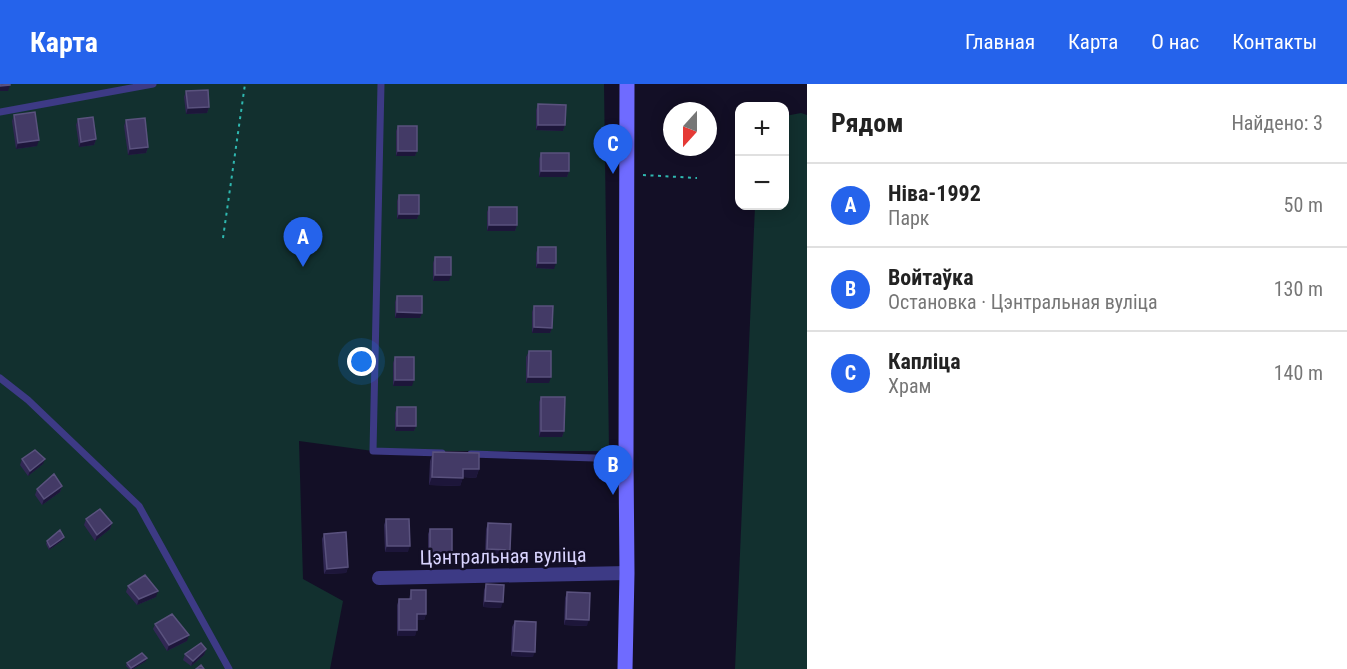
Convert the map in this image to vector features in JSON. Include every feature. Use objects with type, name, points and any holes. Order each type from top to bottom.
[{"type":"street","points":[[625,669],[627,84]]},
{"type":"street","name":"Цэнтральная вуліца","points":[[379,579],[627,573]]},
{"type":"lane","points":[[0,112],[153,84]]},
{"type":"lane","points":[[381,84],[373,451],[454,453]]},
{"type":"lane","points":[[0,378],[28,400],[139,506],[229,669]]},
{"type":"lane","points":[[465,453],[626,459]]},
{"type":"path","points":[[223,238],[245,84]]},
{"type":"path","points":[[628,174],[697,178]]},
{"type":"green space","points":[[0,84],[604,84],[609,451],[373,451],[299,441],[303,579],[343,601],[330,669],[0,669]]},
{"type":"green space","points":[[801,113],[807,115],[807,669],[735,669],[755,210],[789,210],[789,115]]},
{"type":"building","points":[[208,90],[209,107],[188,108],[186,91]]},
{"type":"building","points":[[538,104],[566,105],[565,125],[538,125]]},
{"type":"building","points":[[35,112],[39,140],[18,143],[14,115]]},
{"type":"building","points":[[93,117],[96,139],[81,142],[78,119]]},
{"type":"building","points":[[145,118],[148,147],[130,149],[126,120]]},
{"type":"building","points":[[398,126],[417,126],[417,151],[398,151]]},
{"type":"building","points":[[541,153],[569,153],[569,171],[541,171]]},
{"type":"building","points":[[399,195],[419,195],[419,214],[399,214]]},
{"type":"building","points":[[489,207],[517,207],[517,225],[489,225]]},
{"type":"building","points":[[538,247],[556,247],[556,263],[538,263]]},
{"type":"building","points":[[435,257],[451,257],[451,275],[435,275]]},
{"type":"building","points":[[397,296],[422,296],[422,313],[397,312]]},
{"type":"building","points":[[534,306],[553,306],[552,328],[534,327]]},
{"type":"building","points":[[529,351],[551,351],[551,377],[528,377]]},
{"type":"building","points":[[395,357],[414,357],[414,380],[395,380]]},
{"type":"building","points":[[541,397],[565,397],[564,431],[541,431]]},
{"type":"building","points":[[397,407],[416,407],[416,426],[397,426]]},
{"type":"building","points":[[35,450],[45,459],[30,471],[22,459]]},
{"type":"building","points":[[433,452],[479,453],[479,469],[463,469],[463,478],[432,477]]},
{"type":"building","points":[[54,474],[62,486],[44,499],[37,489]]},
{"type":"building","points":[[100,509],[112,523],[97,535],[86,519]]},
{"type":"building","points":[[386,519],[409,519],[410,546],[387,546]]},
{"type":"building","points":[[488,523],[511,524],[510,550],[487,549]]},
{"type":"building","points":[[430,529],[452,529],[452,557],[430,556]]},
{"type":"building","points":[[60,530],[64,537],[50,547],[47,541]]},
{"type":"building","points":[[346,532],[348,567],[327,569],[324,534]]},
{"type":"building","points":[[145,575],[158,591],[139,599],[128,586]]},
{"type":"building","points":[[486,584],[504,585],[503,602],[485,601]]},
{"type":"building","points":[[411,590],[426,590],[426,614],[417,614],[417,630],[399,630],[399,599],[411,599]]},
{"type":"building","points":[[567,592],[590,593],[589,620],[566,619]]},
{"type":"building","points":[[172,614],[189,635],[169,645],[155,624]]},
{"type":"building","points":[[515,621],[536,622],[535,652],[513,651]]},
{"type":"building","points":[[201,643],[206,649],[193,661],[185,654]]},
{"type":"building","points":[[142,653],[147,658],[131,668],[127,663]]},
{"type":"place","name":"Капліца","points":[[613,174]]},
{"type":"place","name":"Ніва-1992","points":[[303,267]]},
{"type":"place","name":"Войтаўка","points":[[613,495]]}]
